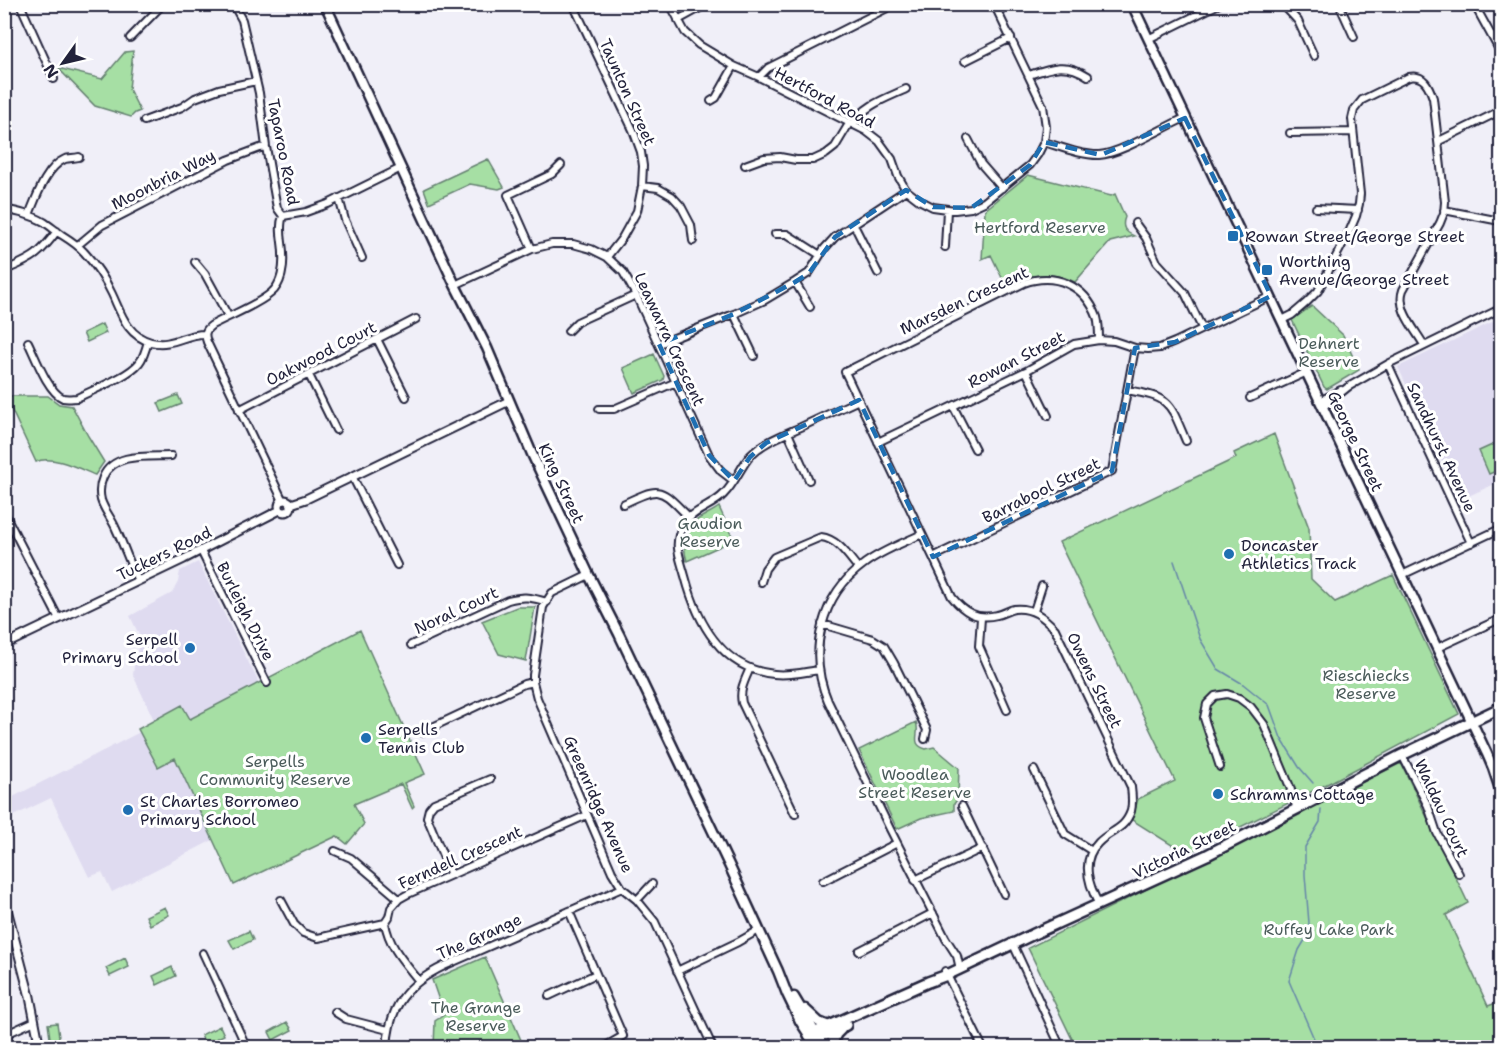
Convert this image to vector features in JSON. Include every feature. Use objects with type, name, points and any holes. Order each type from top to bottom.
[{"type":"main road","name":"King Street","points":[[325,4],[455,285],[487,348],[532,454],[589,575],[620,634],[760,932],[795,1012],[815,1039],[828,1047]]},
{"type":"main road","name":"George Street","points":[[1132,4],[1437,648],[1493,768],[1502,795]]},
{"type":"main road","name":"Victoria Street","points":[[815,1039],[959,965],[1099,905],[1207,855],[1402,754],[1502,707]]},
{"type":"main road","name":"King Street","points":[[778,971],[815,1039]]},
{"type":"main road","points":[[788,987],[813,1018],[829,1026]]},
{"type":"main road","name":"Victoria Street","points":[[815,1039],[829,1026],[912,990]]},
{"type":"main road","points":[[828,1047],[845,1025]]},
{"type":"street","points":[[20,4],[54,79]]},
{"type":"street","points":[[130,38],[163,4]]},
{"type":"street","name":"Taparoo Road","points":[[204,334],[207,328],[273,292],[280,280],[284,264],[281,227],[283,216],[277,208],[256,81],[242,20],[233,4]]},
{"type":"street","name":"Taunton Street","points":[[573,4],[633,130],[641,152],[643,166],[637,211],[622,238],[607,257]]},
{"type":"street","name":"Hertford Road","points":[[670,4],[685,32],[699,45],[734,66],[852,123],[879,141],[892,159],[906,189]]},
{"type":"street","points":[[678,20],[707,4]]},
{"type":"street","points":[[759,77],[768,68],[895,4]]},
{"type":"street","points":[[659,344],[765,300],[795,282],[809,273],[824,249],[835,237],[906,189],[919,200],[933,207],[947,210],[971,208],[984,202],[1030,165],[1044,142],[1046,127],[1043,106],[994,4]]},
{"type":"street","points":[[1148,39],[1219,4]]},
{"type":"street","points":[[1284,4],[1298,21],[1314,57]]},
{"type":"street","points":[[1339,4],[1354,37]]},
{"type":"street","points":[[1474,4],[1497,38],[1502,55]]},
{"type":"street","points":[[965,61],[1011,38]]},
{"type":"street","points":[[711,101],[716,98],[734,66]]},
{"type":"street","points":[[1029,75],[1063,66],[1077,69],[1088,76]]},
{"type":"street","points":[[1281,318],[1297,310],[1321,285],[1358,210],[1360,194],[1352,116],[1355,107],[1359,102],[1414,76],[1423,79],[1430,88],[1435,108],[1445,190],[1444,210],[1440,223],[1402,293],[1401,303],[1422,346]]},
{"type":"street","points":[[144,121],[182,107],[195,98],[219,89],[256,81]]},
{"type":"street","points":[[745,165],[764,158],[813,160],[826,154],[835,147],[852,123],[866,109],[906,89]]},
{"type":"street","points":[[1439,141],[1502,111]]},
{"type":"street","points":[[1044,142],[1087,154],[1101,155],[1117,151],[1185,118]]},
{"type":"street","points":[[1290,133],[1353,132]]},
{"type":"street","points":[[968,139],[981,164],[1002,188]]},
{"type":"street","name":"Moonbria Way","points":[[78,245],[102,225],[228,160],[266,147]]},
{"type":"street","points":[[29,215],[50,172],[65,159],[79,157]]},
{"type":"street","points":[[532,249],[508,195],[552,174],[561,165]]},
{"type":"street","points":[[283,216],[306,212],[328,204],[401,168]]},
{"type":"street","points":[[642,186],[658,188],[672,196],[681,206],[691,225],[693,241]]},
{"type":"street","points":[[339,198],[345,220],[362,258]]},
{"type":"street","points":[[4,208],[44,222],[78,245],[106,284],[125,324],[135,334],[148,341],[164,344],[192,334],[204,334],[283,501]]},
{"type":"street","points":[[1316,208],[1358,210]]},
{"type":"street","points":[[945,246],[947,210]]},
{"type":"street","points":[[1444,210],[1500,221]]},
{"type":"street","points":[[1135,223],[1146,238],[1157,262],[1185,293],[1202,328]]},
{"type":"street","points":[[854,225],[878,273]]},
{"type":"street","points":[[8,269],[35,256],[57,231]]},
{"type":"street","points":[[775,234],[787,234],[820,255]]},
{"type":"street","name":"Leawarra Crescent","points":[[455,285],[532,249],[552,244],[573,244],[607,257],[623,272],[636,295],[709,454],[721,471],[734,481]]},
{"type":"street","points":[[195,262],[205,274],[228,316]]},
{"type":"street","name":"Marsden Crescent","points":[[859,400],[845,372],[1036,279],[1058,280],[1078,289],[1089,302],[1097,317],[1099,340]]},
{"type":"street","points":[[795,282],[810,307]]},
{"type":"street","points":[[568,331],[577,322],[636,295]]},
{"type":"street","name":"Rowan Street","points":[[878,442],[1026,371],[1074,344],[1099,340],[1114,341],[1135,348],[1160,348],[1270,296]]},
{"type":"street","points":[[1322,404],[1330,395],[1388,364],[1502,308]]},
{"type":"street","points":[[734,314],[754,356]]},
{"type":"street","name":"Oakwood Court","points":[[239,410],[416,319]]},
{"type":"street","points":[[377,339],[406,397]]},
{"type":"street","points":[[28,342],[51,388],[58,395],[70,399],[77,398],[128,373],[139,364],[148,341]]},
{"type":"street","name":"Barrabool Street","points":[[933,557],[1112,471],[1135,348]]},
{"type":"street","name":"Sandhurst Avenue","points":[[1388,364],[1471,543]]},
{"type":"street","points":[[1026,371],[1048,416]]},
{"type":"street","points":[[1250,398],[1306,372]]},
{"type":"street","points":[[309,375],[336,430]]},
{"type":"street","points":[[599,409],[614,409],[676,382]]},
{"type":"street","points":[[1127,390],[1164,400],[1173,410],[1186,441]]},
{"type":"street","points":[[283,501],[291,504],[306,499],[509,400]]},
{"type":"street","points":[[819,670],[781,675],[768,673],[750,668],[728,655],[710,636],[690,595],[678,556],[679,536],[684,524],[690,518],[724,495],[750,457],[766,443],[859,400],[952,597],[962,609],[981,618],[1014,609],[1034,611],[1042,586]]},
{"type":"street","points":[[953,406],[975,449]]},
{"type":"street","points":[[788,433],[809,480]]},
{"type":"street","points":[[138,581],[117,530],[100,497],[100,485],[111,465],[122,459],[171,456]]},
{"type":"street","points":[[352,476],[397,565]]},
{"type":"street","points":[[623,504],[657,491],[665,494],[690,518]]},
{"type":"street","points":[[283,501],[279,505],[280,510],[285,512],[290,509],[291,504]]},
{"type":"street","name":"Tuckers Road","points":[[4,645],[201,551],[280,510]]},
{"type":"street","points":[[4,512],[59,619]]},
{"type":"street","points":[[1402,575],[1502,528]]},
{"type":"street","points":[[922,534],[880,554],[858,568],[837,592],[822,624],[818,651],[819,670],[828,701],[959,965]]},
{"type":"street","points":[[761,582],[765,569],[774,557],[821,537],[836,543],[858,568]]},
{"type":"street","name":"Burleigh Drive","points":[[201,551],[267,683]]},
{"type":"street","points":[[547,602],[552,593],[589,575]]},
{"type":"street","name":"Noral Court","points":[[411,645],[508,600],[521,597],[547,602]]},
{"type":"street","name":"Greenridge Avenue","points":[[547,602],[541,616],[533,682],[537,698],[612,872],[622,888],[637,900],[655,922],[713,1047]]},
{"type":"street","name":"Owens Street","points":[[1034,611],[1044,617],[1055,629],[1131,787],[1132,804],[1127,819],[1118,830],[1098,843],[1092,851]]},
{"type":"street","points":[[981,618],[979,646],[1007,710]]},
{"type":"street","points":[[1437,648],[1502,618]]},
{"type":"street","points":[[822,624],[873,639],[884,646],[927,730],[926,739]]},
{"type":"street","points":[[750,668],[742,688],[742,703],[795,814]]},
{"type":"street","points":[[422,732],[524,684],[533,682]]},
{"type":"street","points":[[1220,767],[1204,718],[1207,704],[1215,696],[1227,694],[1239,698],[1251,707],[1264,724],[1297,810]]},
{"type":"street","name":"Waldau Court","points":[[1402,754],[1428,806],[1437,833],[1459,874]]},
{"type":"street","points":[[1034,770],[1065,834],[1092,851],[1087,865],[1088,882],[1099,905]]},
{"type":"street","points":[[451,875],[427,817],[429,809],[434,803],[490,779]]},
{"type":"street","points":[[962,807],[1005,894]]},
{"type":"street","name":"Ferndell Crescent","points":[[385,923],[391,908],[399,899],[587,815]]},
{"type":"street","points":[[823,881],[897,843]]},
{"type":"street","points":[[915,880],[982,848]]},
{"type":"street","points":[[335,850],[351,858],[399,899]]},
{"type":"street","points":[[637,900],[652,884]]},
{"type":"street","name":"The Grange","points":[[387,1047],[388,1030],[395,1011],[410,989],[419,981],[444,966],[622,888]]},
{"type":"street","points":[[4,898],[40,1047]]},
{"type":"street","points":[[281,900],[294,924],[303,933],[318,938],[385,923],[389,941],[419,981]]},
{"type":"street","points":[[569,911],[623,1036],[602,1047]]},
{"type":"street","points":[[859,951],[933,913]]},
{"type":"street","points":[[677,970],[760,932]]},
{"type":"street","points":[[1012,943],[1061,1047]]},
{"type":"street","points":[[203,953],[246,1047]]},
{"type":"street","points":[[946,973],[983,1047]]},
{"type":"street","points":[[549,996],[596,975]]},
{"type":"street","points":[[335,1012],[346,1019],[388,1030]]},
{"type":"street","points":[[4,1035],[35,1021]]},
{"type":"highlighted area","points":[[1185,118],[1271,296],[1175,342],[1135,348],[1112,471],[933,557],[859,400],[766,443],[750,457],[734,481],[709,455],[659,344],[734,314],[795,282],[809,273],[835,237],[906,190],[933,207],[971,208],[1030,165],[1044,142],[1101,155]]},
{"type":"shaded area","points":[[1494,321],[1501,337],[1501,481],[1460,500],[1398,367]]},
{"type":"shaded area","name":"Serpell Primary School","points":[[198,562],[259,683],[189,719],[182,706],[154,720],[133,675],[135,657],[141,639],[130,616],[172,593],[178,582],[180,571]]},
{"type":"shaded area","name":"St Charles Borromeo Primary School","points":[[140,732],[158,767],[175,758],[213,840],[112,892],[102,872],[89,877],[51,798],[5,820],[5,801]]},
{"type":"green space","points":[[133,51],[129,89],[140,111],[131,117],[95,106],[58,68],[102,79],[125,52]]},
{"type":"green space","points":[[488,159],[504,187],[499,189],[470,184],[429,203],[424,189]]},
{"type":"green space","name":"Hertford Reserve","points":[[1028,175],[1111,196],[1115,194],[1125,217],[1123,224],[1125,229],[1134,236],[1110,242],[1075,282],[1056,276],[1040,275],[1006,286],[991,255],[982,259],[985,210]]},
{"type":"green space","name":"Dehnert Reserve","points":[[1312,306],[1343,335],[1359,370],[1327,389],[1292,320]]},
{"type":"green space","points":[[102,324],[106,333],[87,342],[83,333]]},
{"type":"green space","points":[[654,354],[664,376],[663,380],[634,393],[623,368]]},
{"type":"green space","points":[[178,395],[182,404],[162,412],[158,403]]},
{"type":"green space","points":[[5,396],[48,396],[59,404],[72,406],[104,462],[95,475],[57,461],[36,462]]},
{"type":"green space","name":"Rieschiecks Reserve","points":[[1274,434],[1309,528],[1311,579],[1335,602],[1393,575],[1459,714],[1333,781],[1186,854],[1132,820],[1138,799],[1175,781],[1059,542],[1236,458],[1234,453]]},
{"type":"green space","points":[[1501,441],[1501,469],[1489,474],[1479,451]]},
{"type":"green space","name":"Gaudion Reserve","points":[[719,507],[734,540],[687,561],[685,545],[687,534],[697,520]]},
{"type":"green space","points":[[517,607],[535,607],[526,661],[499,654],[482,621]]},
{"type":"green space","name":"Serpells Community Reserve","points":[[360,630],[425,774],[404,783],[414,806],[412,808],[401,784],[354,804],[364,824],[347,844],[337,836],[234,885],[175,758],[158,767],[138,729],[182,705],[190,719]]},
{"type":"green space","name":"Woodlea Street Reserve","points":[[916,722],[918,744],[926,749],[934,747],[959,768],[958,798],[954,804],[954,811],[921,818],[897,829],[859,750]]},
{"type":"green space","name":"Ruffey Lake Park","points":[[1401,763],[1468,903],[1446,915],[1488,1006],[1501,1001],[1501,1047],[1076,1047],[1028,948]]},
{"type":"green space","points":[[165,907],[169,915],[150,925],[146,916]]},
{"type":"green space","points":[[249,931],[253,940],[234,949],[229,940]]},
{"type":"green space","name":"The Grange Reserve","points":[[485,957],[524,1047],[434,1047],[435,1021],[444,1015],[432,980]]},
{"type":"green space","points":[[125,958],[129,967],[110,976],[106,968]]},
{"type":"green space","points":[[172,967],[176,976],[157,985],[153,976]]},
{"type":"green space","points":[[287,1022],[292,1030],[273,1040],[269,1032]]},
{"type":"green space","points":[[57,1023],[60,1044],[51,1045],[48,1024]]},
{"type":"green space","points":[[220,1026],[224,1035],[205,1044],[201,1035]]},
{"type":"waterway","points":[[1174,561],[1200,639],[1218,669],[1243,684],[1269,705],[1281,738],[1299,767],[1313,783]]},
{"type":"waterway","points":[[1318,1048],[1289,981],[1309,923],[1305,847],[1320,822],[1321,809]]},
{"type":"place","name":"Rowan Street/George Street","points":[[1233,236]]},
{"type":"place","name":"Worthing Avenue/George Street","points":[[1267,270]]},
{"type":"place","name":"Doncaster Athletics Track","points":[[1229,554]]},
{"type":"place","name":"Serpell Primary School","points":[[190,648]]},
{"type":"place","name":"Serpells Tennis Club","points":[[366,738]]},
{"type":"place","name":"Schramms Cottage","points":[[1218,794]]},
{"type":"place","name":"St Charles Borromeo Primary School","points":[[128,810]]}]
